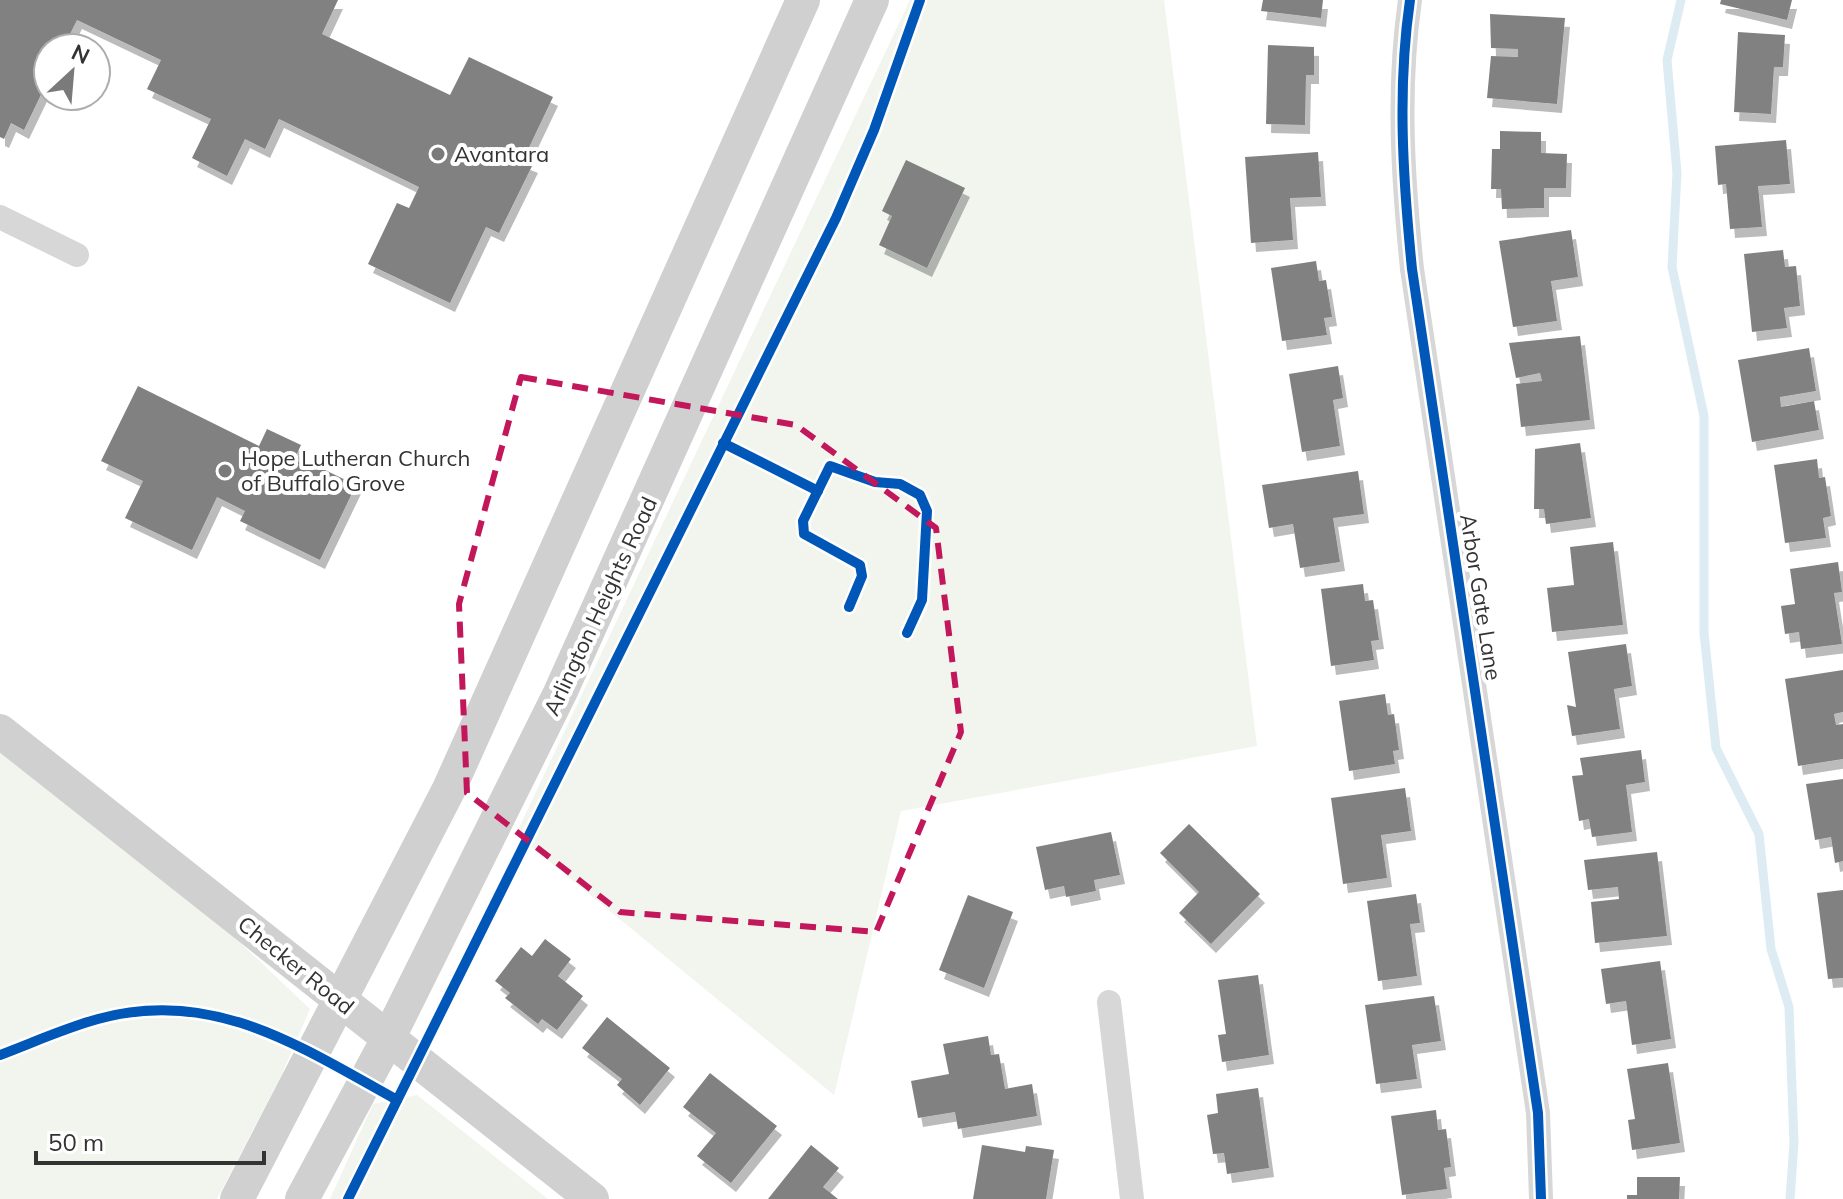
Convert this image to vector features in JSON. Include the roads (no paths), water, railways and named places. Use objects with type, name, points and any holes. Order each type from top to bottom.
[{"type":"main road","points":[[237,1199],[341,1004],[449,789],[803,0]]},
{"type":"main road","name":"Arlington Heights Road","points":[[302,1199],[389,1037],[560,693],[872,0]]},
{"type":"main road","name":"Checker Road","points":[[0,731],[268,941],[341,1004],[389,1037],[592,1199]]},
{"type":"street","name":"Arbor Gate Lane","points":[[1410,0],[1403,49],[1402,168],[1412,269],[1538,1113],[1541,1199]]},
{"type":"street","points":[[0,217],[77,255]]},
{"type":"street","points":[[1109,1002],[1132,1199]]},
{"type":"waterway","points":[[1681,0],[1667,60],[1677,173],[1672,267],[1704,416],[1704,633],[1716,748],[1759,834],[1771,949],[1789,1007],[1794,1143],[1790,1199]]},
{"type":"place","name":"Avantara","points":[[438,154]]},
{"type":"place","name":"Hope Lutheran Church of Buffalo Grove","points":[[225,471]]}]
